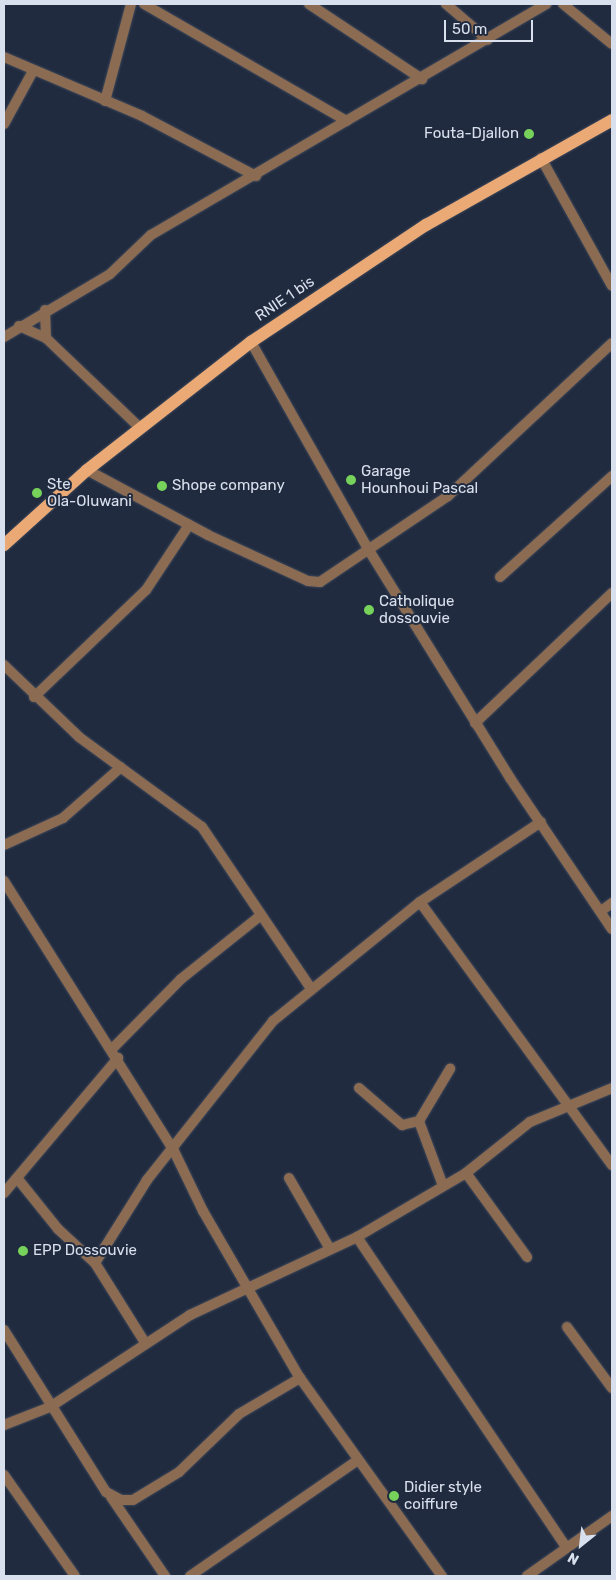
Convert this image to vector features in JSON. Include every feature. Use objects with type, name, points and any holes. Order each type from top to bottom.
[{"type":"main road","name":"RNIE 1 bis","points":[[4,545],[87,470],[139,427],[251,342],[426,225],[541,158],[612,120]]},
{"type":"street","points":[[105,101],[131,4]]},
{"type":"street","points":[[144,4],[347,121]]},
{"type":"street","points":[[309,4],[422,79]]},
{"type":"street","points":[[446,4],[488,40]]},
{"type":"street","points":[[4,337],[45,310],[110,274],[151,235],[256,176],[547,4]]},
{"type":"street","points":[[563,4],[612,44]]},
{"type":"street","points":[[4,57],[105,101],[256,176]]},
{"type":"street","points":[[4,124],[33,71]]},
{"type":"street","points":[[541,158],[612,286]]},
{"type":"street","points":[[45,310],[46,338]]},
{"type":"street","points":[[19,326],[46,338],[139,427]]},
{"type":"street","points":[[251,342],[370,552],[475,723],[612,929]]},
{"type":"street","points":[[87,470],[189,525],[315,582],[330,578],[448,496],[612,343]]},
{"type":"street","points":[[500,577],[612,476]]},
{"type":"street","points":[[34,697],[146,590],[189,525]]},
{"type":"street","points":[[475,723],[612,593]]},
{"type":"street","points":[[4,666],[34,697],[121,767],[202,827],[234,868],[260,916],[310,987]]},
{"type":"street","points":[[4,845],[63,818],[121,767]]},
{"type":"street","points":[[95,1263],[148,1180],[174,1151],[253,1042],[310,987],[369,947],[420,902],[541,822]]},
{"type":"street","points":[[4,881],[115,1053],[174,1151],[249,1291],[300,1378],[357,1461],[442,1576]]},
{"type":"street","points":[[420,902],[612,1165]]},
{"type":"street","points":[[601,911],[612,903]]},
{"type":"street","points":[[4,1193],[115,1053],[181,979],[260,916]]},
{"type":"street","points":[[359,1088],[402,1125],[419,1121],[450,1069]]},
{"type":"street","points":[[4,1425],[50,1406],[144,1341],[204,1308],[249,1291],[357,1236],[442,1183],[466,1173],[530,1122],[568,1104],[612,1088]]},
{"type":"street","points":[[419,1121],[442,1183]]},
{"type":"street","points":[[466,1173],[527,1257]]},
{"type":"street","points":[[17,1178],[58,1229],[95,1263],[144,1341]]},
{"type":"street","points":[[289,1178],[330,1249]]},
{"type":"street","points":[[357,1236],[566,1547]]},
{"type":"street","points":[[567,1327],[612,1388]]},
{"type":"street","points":[[4,1330],[50,1406],[106,1492],[124,1511],[138,1541],[165,1576]]},
{"type":"street","points":[[106,1492],[133,1500],[179,1472],[239,1414],[300,1378]]},
{"type":"street","points":[[190,1576],[357,1461]]},
{"type":"street","points":[[4,1474],[75,1576]]},
{"type":"street","points":[[527,1576],[612,1516]]},
{"type":"place","name":"Fouta-Djallon","points":[[529,134]]},
{"type":"place","name":"Garage Hounhoui Pascal","points":[[351,480]]},
{"type":"place","name":"Shope company","points":[[162,486]]},
{"type":"place","name":"Ste Ola-Oluwani","points":[[37,493]]},
{"type":"place","name":"Catholique dossouvie","points":[[369,610]]},
{"type":"place","name":"EPP Dossouvie","points":[[23,1251]]},
{"type":"place","name":"Didier style coiffure","points":[[394,1496]]}]
